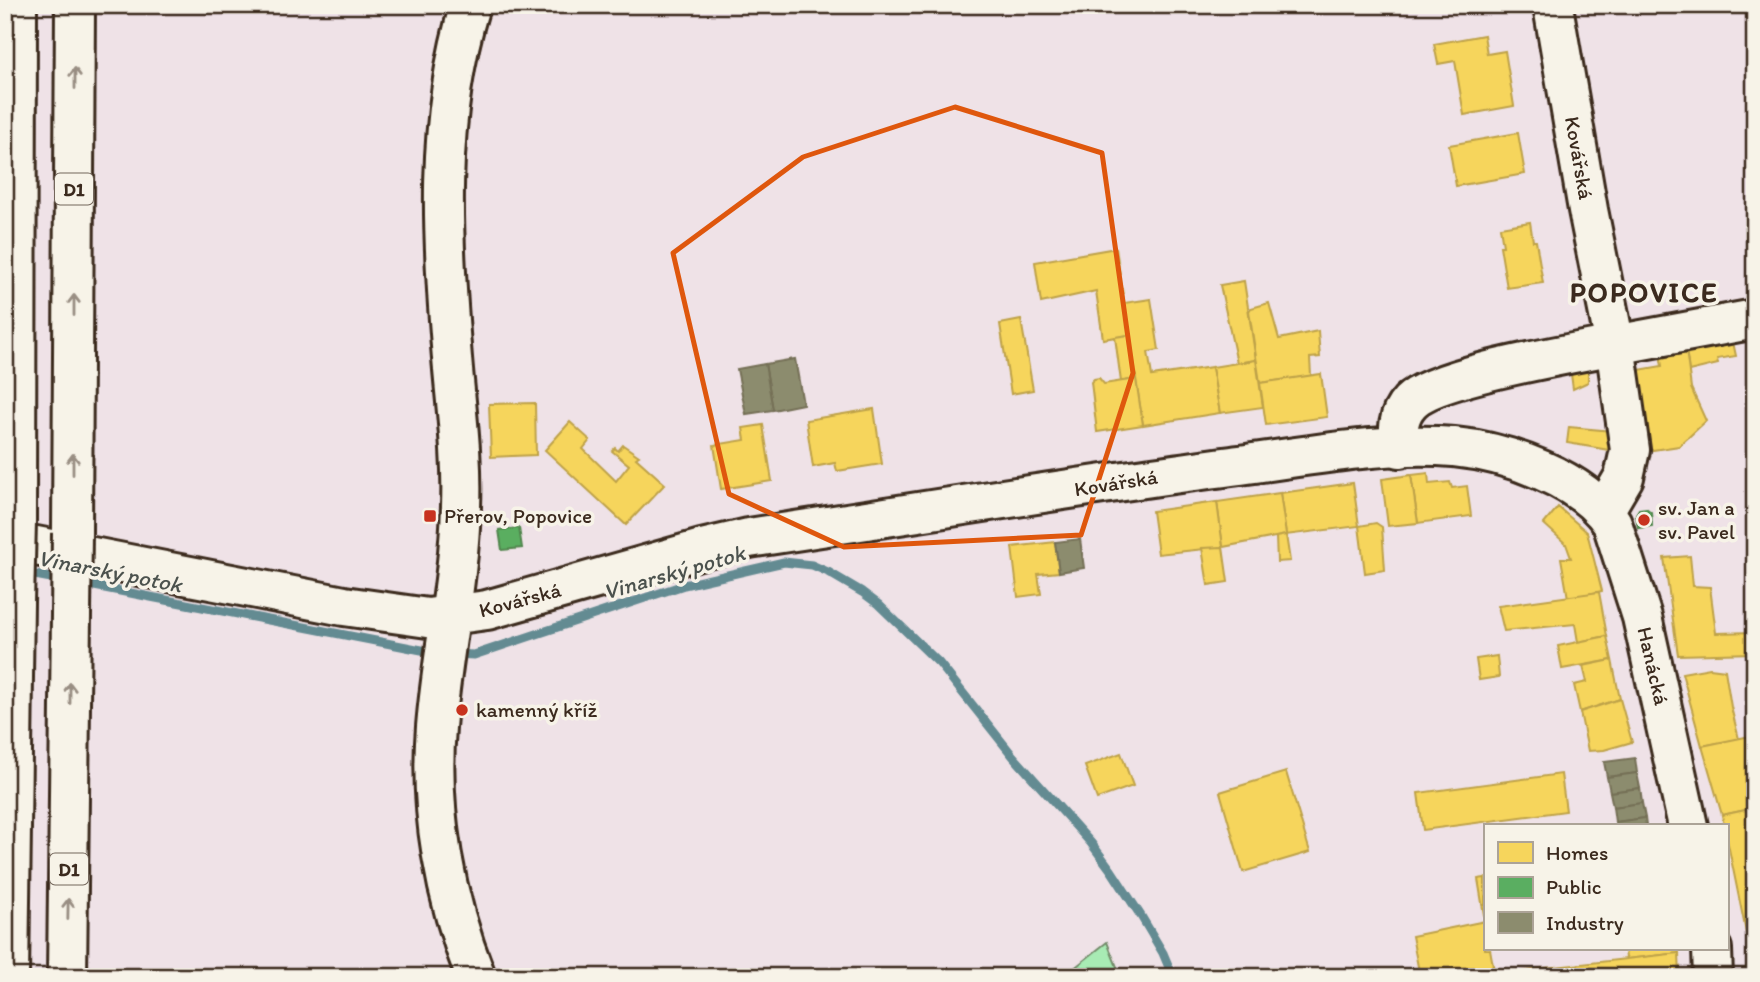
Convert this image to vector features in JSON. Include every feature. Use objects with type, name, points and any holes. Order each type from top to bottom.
[{"type":"main road","points":[[9,977],[17,5]]},
{"type":"main road","name":"D1","points":[[67,977],[75,5]]},
{"type":"main road","points":[[470,5],[456,58],[449,102],[442,201],[461,481],[460,529],[435,744],[437,820],[454,906],[476,977]]},
{"type":"main road","name":"Kovářská","points":[[11,530],[344,606],[428,618],[449,628],[487,610],[749,538],[1196,471],[1349,452],[1453,447],[1497,455],[1566,482],[1604,511],[1624,477],[1630,450],[1615,345],[1588,211],[1554,12]]},
{"type":"main road","points":[[1399,448],[1398,421],[1405,408],[1420,393],[1528,362],[1755,319]]},
{"type":"main road","name":"Hanácká","points":[[1604,511],[1618,538],[1642,617],[1688,824]]},
{"type":"main road","points":[[1712,950],[1713,977]]},
{"type":"highlighted area","points":[[955,107],[1102,153],[1133,373],[1081,535],[844,547],[729,494],[673,253],[803,157]]},
{"type":"green space","points":[[1107,942],[1121,977],[1063,977]]},
{"type":"building: Homes","points":[[1484,35],[1487,54],[1505,51],[1514,106],[1464,115],[1455,61],[1438,64],[1434,44]]},
{"type":"building: Homes","points":[[1518,133],[1525,174],[1456,186],[1449,145]]},
{"type":"building: Homes","points":[[1530,222],[1543,283],[1507,288],[1500,246],[1503,246],[1500,227]]},
{"type":"building: Homes","points":[[1116,248],[1129,335],[1103,339],[1096,291],[1041,303],[1035,262]]},
{"type":"building: Homes","points":[[1244,281],[1256,360],[1237,363],[1220,285]]},
{"type":"building: Homes","points":[[1151,299],[1159,350],[1148,352],[1152,376],[1212,367],[1220,413],[1143,425],[1124,303]]},
{"type":"building: Homes","points":[[1269,303],[1279,339],[1318,331],[1320,357],[1310,358],[1311,376],[1260,383],[1249,311]]},
{"type":"building: Homes","points":[[1021,320],[1033,390],[1011,394],[1000,324]]},
{"type":"building: Homes","points":[[1731,333],[1736,356],[1717,359],[1718,364],[1689,371],[1685,342]]},
{"type":"building: Homes","points":[[1129,335],[1136,379],[1121,382],[1115,337]]},
{"type":"building: Homes","points":[[1685,342],[1691,388],[1706,421],[1679,446],[1646,451],[1633,371],[1662,366],[1659,347]]},
{"type":"building: Homes","points":[[1256,360],[1263,407],[1220,413],[1212,367]]},
{"type":"building: Homes","points":[[1588,364],[1588,382],[1573,389],[1570,367]]},
{"type":"building: Homes","points":[[1321,374],[1327,417],[1266,425],[1260,383]]},
{"type":"building: Homes","points":[[1099,378],[1104,384],[1136,379],[1143,425],[1097,432],[1091,382]]},
{"type":"building: Homes","points":[[535,403],[536,455],[491,457],[489,404]]},
{"type":"building: Homes","points":[[874,409],[882,464],[837,471],[835,463],[813,467],[806,420]]},
{"type":"building: Homes","points":[[570,422],[590,440],[583,449],[616,481],[629,465],[612,451],[615,448],[618,451],[623,445],[639,456],[636,458],[665,484],[626,525],[545,450]]},
{"type":"building: Homes","points":[[763,425],[772,481],[721,489],[714,445],[745,440],[743,428]]},
{"type":"building: Homes","points":[[1569,427],[1612,431],[1609,450],[1567,443]]},
{"type":"building: Homes","points":[[1428,473],[1429,484],[1450,482],[1452,488],[1467,486],[1471,516],[1418,523],[1411,475]]},
{"type":"building: Homes","points":[[1411,475],[1418,523],[1388,526],[1382,479]]},
{"type":"building: Homes","points":[[1353,483],[1359,526],[1286,535],[1280,493]]},
{"type":"building: Homes","points":[[1280,493],[1286,535],[1223,547],[1217,502]]},
{"type":"building: Homes","points":[[1217,502],[1223,547],[1158,554],[1152,511]]},
{"type":"building: Homes","points":[[1558,507],[1587,532],[1602,591],[1568,598],[1561,558],[1571,558],[1566,544],[1544,524]]},
{"type":"building: Homes","points":[[1376,523],[1382,527],[1385,570],[1365,573],[1359,526]]},
{"type":"building: Homes","points":[[1286,535],[1290,561],[1277,562],[1276,537]]},
{"type":"building: Homes","points":[[1055,542],[1059,572],[1038,574],[1041,594],[1018,597],[1012,547]]},
{"type":"building: Homes","points":[[1223,547],[1228,582],[1208,585],[1202,548]]},
{"type":"building: Homes","points":[[1690,556],[1693,586],[1710,587],[1716,633],[1755,632],[1755,653],[1678,655],[1664,558]]},
{"type":"building: Homes","points":[[1599,592],[1607,636],[1578,642],[1575,624],[1504,631],[1498,606]]},
{"type":"building: Homes","points":[[1607,636],[1612,660],[1562,669],[1558,646]]},
{"type":"building: Homes","points":[[1497,656],[1499,677],[1479,680],[1476,659]]},
{"type":"building: Homes","points":[[1612,660],[1620,699],[1580,712],[1574,685],[1587,682],[1583,666]]},
{"type":"building: Homes","points":[[1710,668],[1725,670],[1739,739],[1702,746],[1682,673]]},
{"type":"building: Homes","points":[[1620,699],[1632,742],[1604,750],[1588,751],[1580,712]]},
{"type":"building: Homes","points":[[1755,735],[1755,808],[1722,815],[1702,746]]},
{"type":"building: Homes","points":[[1121,753],[1133,786],[1097,799],[1085,766]]},
{"type":"building: Homes","points":[[1286,772],[1310,852],[1243,872],[1220,792]]},
{"type":"building: Homes","points":[[1561,774],[1566,811],[1423,830],[1418,793]]},
{"type":"building: Homes","points":[[1755,808],[1755,942],[1748,942],[1728,844],[1728,824],[1724,824],[1722,815]]},
{"type":"building: Homes","points":[[1484,878],[1484,915],[1478,879]]},
{"type":"building: Homes","points":[[1484,921],[1484,950],[1490,950],[1495,976],[1420,977],[1412,936]]},
{"type":"building: Homes","points":[[1625,950],[1678,950],[1679,953],[1626,959]]},
{"type":"building: Homes","points":[[1679,953],[1680,977],[1495,976],[1546,968]]},
{"type":"building: Public","name":"sv. Jan a sv. Pavel","points":[[1646,508],[1651,512],[1652,526],[1638,528],[1636,514],[1639,509]]},
{"type":"building: Public","points":[[519,528],[522,548],[502,550],[499,530]]},
{"type":"building: Industry","points":[[795,359],[803,404],[773,410],[765,364]]},
{"type":"building: Industry","points":[[765,364],[773,410],[746,414],[737,369]]},
{"type":"building: Industry","points":[[1080,539],[1084,568],[1059,572],[1055,542]]},
{"type":"building: Industry","points":[[1635,758],[1637,773],[1607,777],[1604,762]]},
{"type":"building: Industry","points":[[1637,773],[1640,788],[1610,792],[1607,777]]},
{"type":"building: Industry","points":[[1640,788],[1642,803],[1613,807],[1610,792]]},
{"type":"building: Industry","points":[[1642,803],[1645,818],[1615,822],[1613,807]]},
{"type":"building: Industry","points":[[1645,818],[1646,824],[1616,824]]},
{"type":"waterway","name":"Vinarský potok","points":[[454,654],[474,655],[684,585],[784,562],[812,565],[828,572],[878,604],[939,663],[1013,756],[1091,843],[1141,916],[1163,953],[1173,977]]},
{"type":"waterway","name":"Vinarský potok","points":[[24,573],[62,580]]},
{"type":"waterway","name":"Vinarský potok","points":[[79,583],[437,653]]},
{"type":"place","name":"Přerov, Popovice","points":[[430,516]]},
{"type":"place","name":"sv. Jan a sv. Pavel","points":[[1644,520]]},
{"type":"place","name":"kamenný kříž","points":[[462,710]]},
{"type":"district","name":"POPOVICE","points":[[1644,292]]}]
